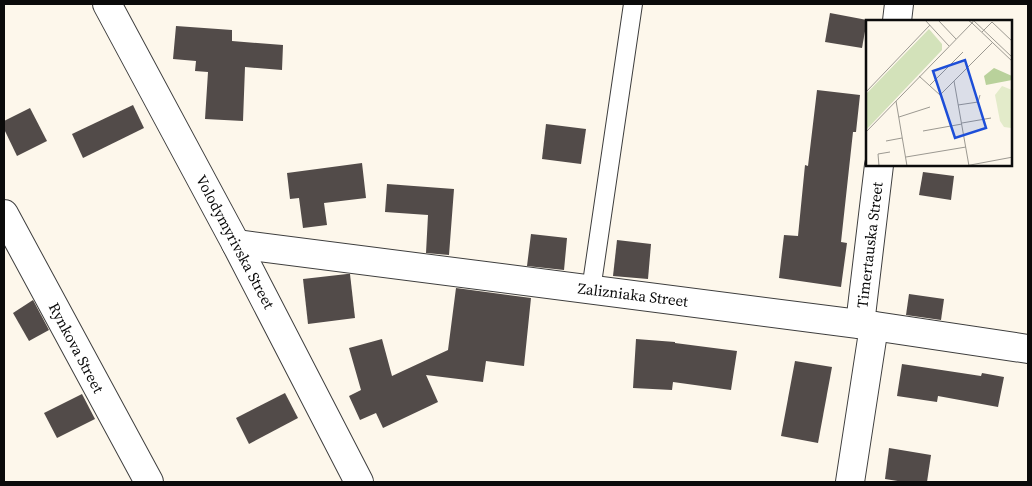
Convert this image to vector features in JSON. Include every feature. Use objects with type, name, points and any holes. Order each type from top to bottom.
[{"type":"street","name":"Volodymyrivska Street","points":[[107,4],[236,244],[359,482]]},
{"type":"street","points":[[897,20],[899,4]]},
{"type":"street","name":"Timertauska Street","points":[[850,482],[867,325],[879,166]]},
{"type":"street","name":"Rynkova Street","points":[[4,214],[149,482]]},
{"type":"street","name":"Zalizniaka Street","points":[[236,244],[867,325],[1028,349]]},
{"type":"lane","points":[[591,290],[633,4]]},
{"type":"building","points":[[830,13],[867,20],[862,48],[825,42]]},
{"type":"building","points":[[176,26],[232,30],[232,41],[283,45],[282,70],[245,67],[243,121],[205,119],[208,72],[195,71],[196,61],[173,59]]},
{"type":"building","points":[[817,90],[860,95],[856,132],[853,132],[841,242],[847,243],[841,287],[779,278],[784,235],[798,236],[805,165],[808,166]]},
{"type":"building","points":[[133,105],[144,128],[83,158],[72,134]]},
{"type":"building","points":[[30,108],[47,141],[17,156],[4,129],[4,121]]},
{"type":"building","points":[[546,124],[586,129],[581,164],[542,159]]},
{"type":"building","points":[[362,163],[366,198],[324,203],[327,225],[303,228],[299,198],[290,199],[287,173]]},
{"type":"building","points":[[923,172],[954,176],[951,200],[919,195]]},
{"type":"building","points":[[387,184],[454,189],[449,255],[426,253],[428,215],[385,212]]},
{"type":"building","points":[[531,234],[567,238],[564,270],[527,266]]},
{"type":"building","points":[[617,240],[651,244],[648,279],[613,276]]},
{"type":"building","points":[[350,274],[355,318],[308,324],[303,279]]},
{"type":"building","points":[[456,288],[531,298],[524,366],[486,361],[483,382],[426,375],[438,402],[383,428],[376,413],[360,420],[349,396],[361,390],[349,348],[382,339],[392,376],[448,350]]},
{"type":"building","points":[[909,294],[944,299],[941,320],[906,315]]},
{"type":"building","points":[[33,300],[49,330],[29,341],[13,313]]},
{"type":"building","points":[[636,339],[675,342],[737,351],[731,390],[673,382],[672,390],[633,388]]},
{"type":"building","points":[[795,361],[832,367],[818,443],[781,436]]},
{"type":"building","points":[[902,364],[981,376],[982,373],[1004,377],[998,407],[938,396],[937,402],[897,396]]},
{"type":"building","points":[[285,393],[298,418],[249,444],[236,418]]},
{"type":"building","points":[[82,394],[95,419],[57,438],[44,413]]},
{"type":"building","points":[[889,448],[931,455],[927,482],[904,482],[885,479]]}]
